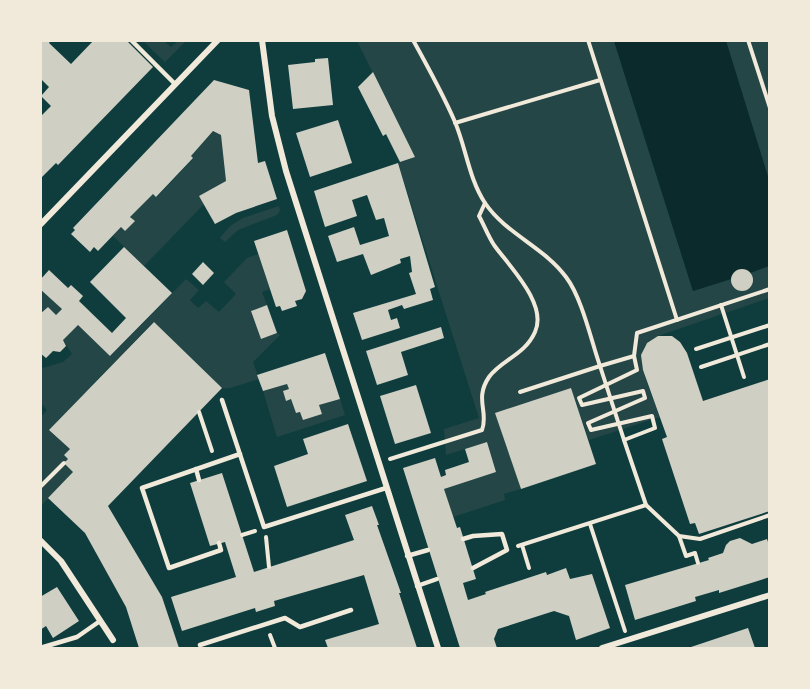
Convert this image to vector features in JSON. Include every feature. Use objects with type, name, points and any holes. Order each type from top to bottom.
[{"type":"street","points":[[40,225],[218,40]]},
{"type":"street","points":[[262,40],[278,144],[438,648]]},
{"type":"street","points":[[40,540],[61,561],[113,639]]},
{"type":"street","points":[[602,648],[770,595]]},
{"type":"lane","points":[[131,40],[176,84]]},
{"type":"lane","points":[[222,400],[264,528],[387,488]]},
{"type":"lane","points":[[219,543],[221,550],[169,568],[142,488],[240,454]]},
{"type":"lane","points":[[196,469],[199,480]]},
{"type":"lane","points":[[463,539],[472,536],[502,534],[507,550],[473,568]]},
{"type":"lane","points":[[407,556],[428,550]]},
{"type":"lane","points":[[417,586],[437,579]]},
{"type":"lane","points":[[200,645],[285,618],[300,627],[351,610]]},
{"type":"lane","points":[[40,648],[76,637],[100,621]]},
{"type":"path","points":[[413,40],[455,123],[471,172],[485,203],[511,231],[538,250],[566,277],[579,304],[646,506],[680,536],[686,556],[695,553],[698,563]]},
{"type":"path","points":[[588,40],[677,320]]},
{"type":"path","points":[[748,40],[770,108]]},
{"type":"path","points":[[455,123],[600,80]]},
{"type":"path","points":[[378,463],[482,430],[485,424],[480,397],[489,376],[520,353],[536,332],[537,310],[515,269],[494,245],[479,216],[485,203]]},
{"type":"path","points":[[624,440],[655,428],[652,416],[591,430],[588,423],[645,398],[643,391],[582,405],[579,398],[637,370],[634,356],[636,333],[770,289]]},
{"type":"path","points":[[721,305],[744,377]]},
{"type":"path","points":[[696,349],[770,325]]},
{"type":"path","points":[[701,367],[770,344]]},
{"type":"path","points":[[520,392],[634,356]]},
{"type":"path","points":[[199,412],[216,462]]},
{"type":"path","points":[[40,487],[64,463]]},
{"type":"path","points":[[507,550],[646,506]]},
{"type":"path","points":[[680,536],[700,539],[770,515]]},
{"type":"path","points":[[590,524],[628,640]]},
{"type":"path","points":[[264,528],[269,567]]},
{"type":"path","points":[[522,545],[529,568]]},
{"type":"shaded area","points":[[143,41],[164,41],[171,47],[178,41],[186,41],[165,62]]},
{"type":"shaded area","points":[[357,41],[614,41],[693,291],[731,279],[733,274],[740,270],[750,273],[769,266],[769,298],[658,336],[646,344],[642,360],[660,417],[589,440],[571,388],[496,413],[521,489],[504,494],[505,500],[453,517],[444,489],[496,472],[487,442],[446,455],[444,429],[479,418],[398,163],[415,157]]},
{"type":"shaded area","points":[[614,41],[726,41],[769,180],[769,266],[750,273],[740,270],[733,274],[731,279],[693,291]]},
{"type":"shaded area","points":[[726,41],[769,41],[769,180]]},
{"type":"shaded area","points":[[213,131],[221,135],[226,181],[200,196],[204,204],[144,266],[113,236],[121,227],[125,231],[134,221],[130,217],[153,194],[157,197],[193,159],[191,156]]},
{"type":"shaded area","points":[[279,206],[280,211],[277,215],[238,230],[225,242],[220,238],[230,226],[243,218]]},
{"type":"shaded area","points":[[258,254],[270,289],[262,292],[267,305],[251,311],[261,339],[277,333],[280,335],[253,362],[259,379],[230,388],[222,388],[153,322],[50,429],[70,449],[64,455],[68,459],[64,463],[73,472],[41,506],[41,417],[47,410],[41,403],[41,365],[43,368],[63,362],[72,354],[63,340],[78,325],[111,356],[186,279],[199,290],[190,300],[198,308],[206,301],[219,312],[236,294],[224,282],[247,258]]},
{"type":"shaded area","points":[[40,289],[62,309],[56,315],[48,307],[41,314]]},
{"type":"shaded area","points":[[287,384],[289,389],[283,391],[286,400],[291,399],[296,413],[322,414],[319,405],[340,399],[345,415],[277,437],[263,391]]},
{"type":"building","points":[[40,40],[51,40],[49,43],[71,64],[94,40],[126,40],[153,67],[58,165],[56,163],[40,179],[40,117],[51,106],[41,96],[49,87],[40,78]]},
{"type":"building","points":[[328,58],[333,105],[293,109],[288,65]]},
{"type":"building","points":[[373,72],[415,157],[400,162],[386,134],[383,136],[358,87]]},
{"type":"building","points":[[214,80],[249,90],[258,163],[265,161],[277,199],[236,213],[215,224],[199,196],[226,181],[221,135],[213,131],[191,156],[193,158],[156,197],[153,194],[130,217],[135,221],[125,231],[121,227],[98,251],[94,247],[90,252],[71,234],[75,230],[73,228]]},
{"type":"building","points":[[338,120],[352,163],[310,177],[296,133]]},
{"type":"building","points":[[398,163],[435,287],[430,289],[433,300],[404,309],[402,305],[388,310],[391,320],[397,318],[400,328],[362,340],[353,313],[416,294],[409,273],[412,272],[410,256],[400,259],[401,263],[371,275],[363,254],[337,262],[328,236],[354,227],[360,245],[389,236],[384,218],[376,220],[367,195],[352,200],[357,216],[325,227],[314,191]]},
{"type":"building","points":[[287,230],[306,291],[302,299],[295,301],[297,306],[282,311],[280,306],[276,307],[254,241]]},
{"type":"building","points":[[124,247],[172,293],[110,356],[78,325],[63,340],[66,346],[60,352],[53,351],[46,358],[40,353],[40,314],[48,307],[56,315],[62,309],[40,289],[40,280],[49,270],[68,288],[71,285],[83,296],[79,301],[112,333],[126,318],[90,282]]},
{"type":"building","points":[[203,262],[214,273],[203,285],[192,274]]},
{"type":"building","points":[[742,269],[750,272],[753,280],[750,288],[742,291],[734,288],[731,280],[734,272]]},
{"type":"building","points":[[267,305],[277,333],[261,339],[251,311]]},
{"type":"building","points":[[154,322],[222,388],[108,506],[162,597],[179,648],[139,648],[126,607],[85,533],[48,498],[73,472],[64,463],[68,459],[64,455],[70,449],[49,430]]},
{"type":"building","points":[[441,327],[444,338],[401,352],[408,375],[377,385],[366,351]]},
{"type":"building","points":[[658,336],[672,336],[680,342],[687,353],[703,401],[770,379],[770,511],[699,534],[695,523],[690,524],[662,439],[667,437],[643,370],[641,355],[647,343]]},
{"type":"building","points":[[325,353],[340,399],[319,405],[322,414],[303,420],[300,412],[296,413],[291,399],[286,401],[283,391],[289,389],[287,384],[263,391],[257,375]]},
{"type":"building","points":[[416,385],[431,433],[395,444],[380,396]]},
{"type":"building","points":[[571,388],[596,464],[521,489],[495,413]]},
{"type":"building","points":[[348,424],[367,481],[287,507],[274,466],[308,454],[303,439]]},
{"type":"building","points":[[487,442],[496,472],[444,489],[457,528],[460,527],[476,579],[463,583],[468,600],[546,572],[547,575],[566,568],[570,579],[592,574],[610,628],[576,640],[569,616],[554,611],[498,629],[494,639],[497,648],[460,648],[403,468],[435,458],[441,477],[446,475],[445,470],[469,462],[465,449]]},
{"type":"building","points":[[222,473],[254,572],[354,540],[345,515],[372,506],[417,648],[328,648],[325,640],[379,624],[364,575],[274,601],[275,606],[256,612],[255,608],[182,631],[171,597],[236,577],[225,542],[210,546],[190,483]]},
{"type":"building","points":[[740,538],[752,544],[767,539],[770,548],[770,577],[719,593],[719,590],[695,597],[696,601],[635,620],[625,585],[709,560],[708,558],[723,553],[730,541]]},
{"type":"building","points":[[57,587],[79,621],[53,638],[46,626],[40,630],[40,597]]},
{"type":"building","points":[[748,628],[755,648],[688,648]]}]
